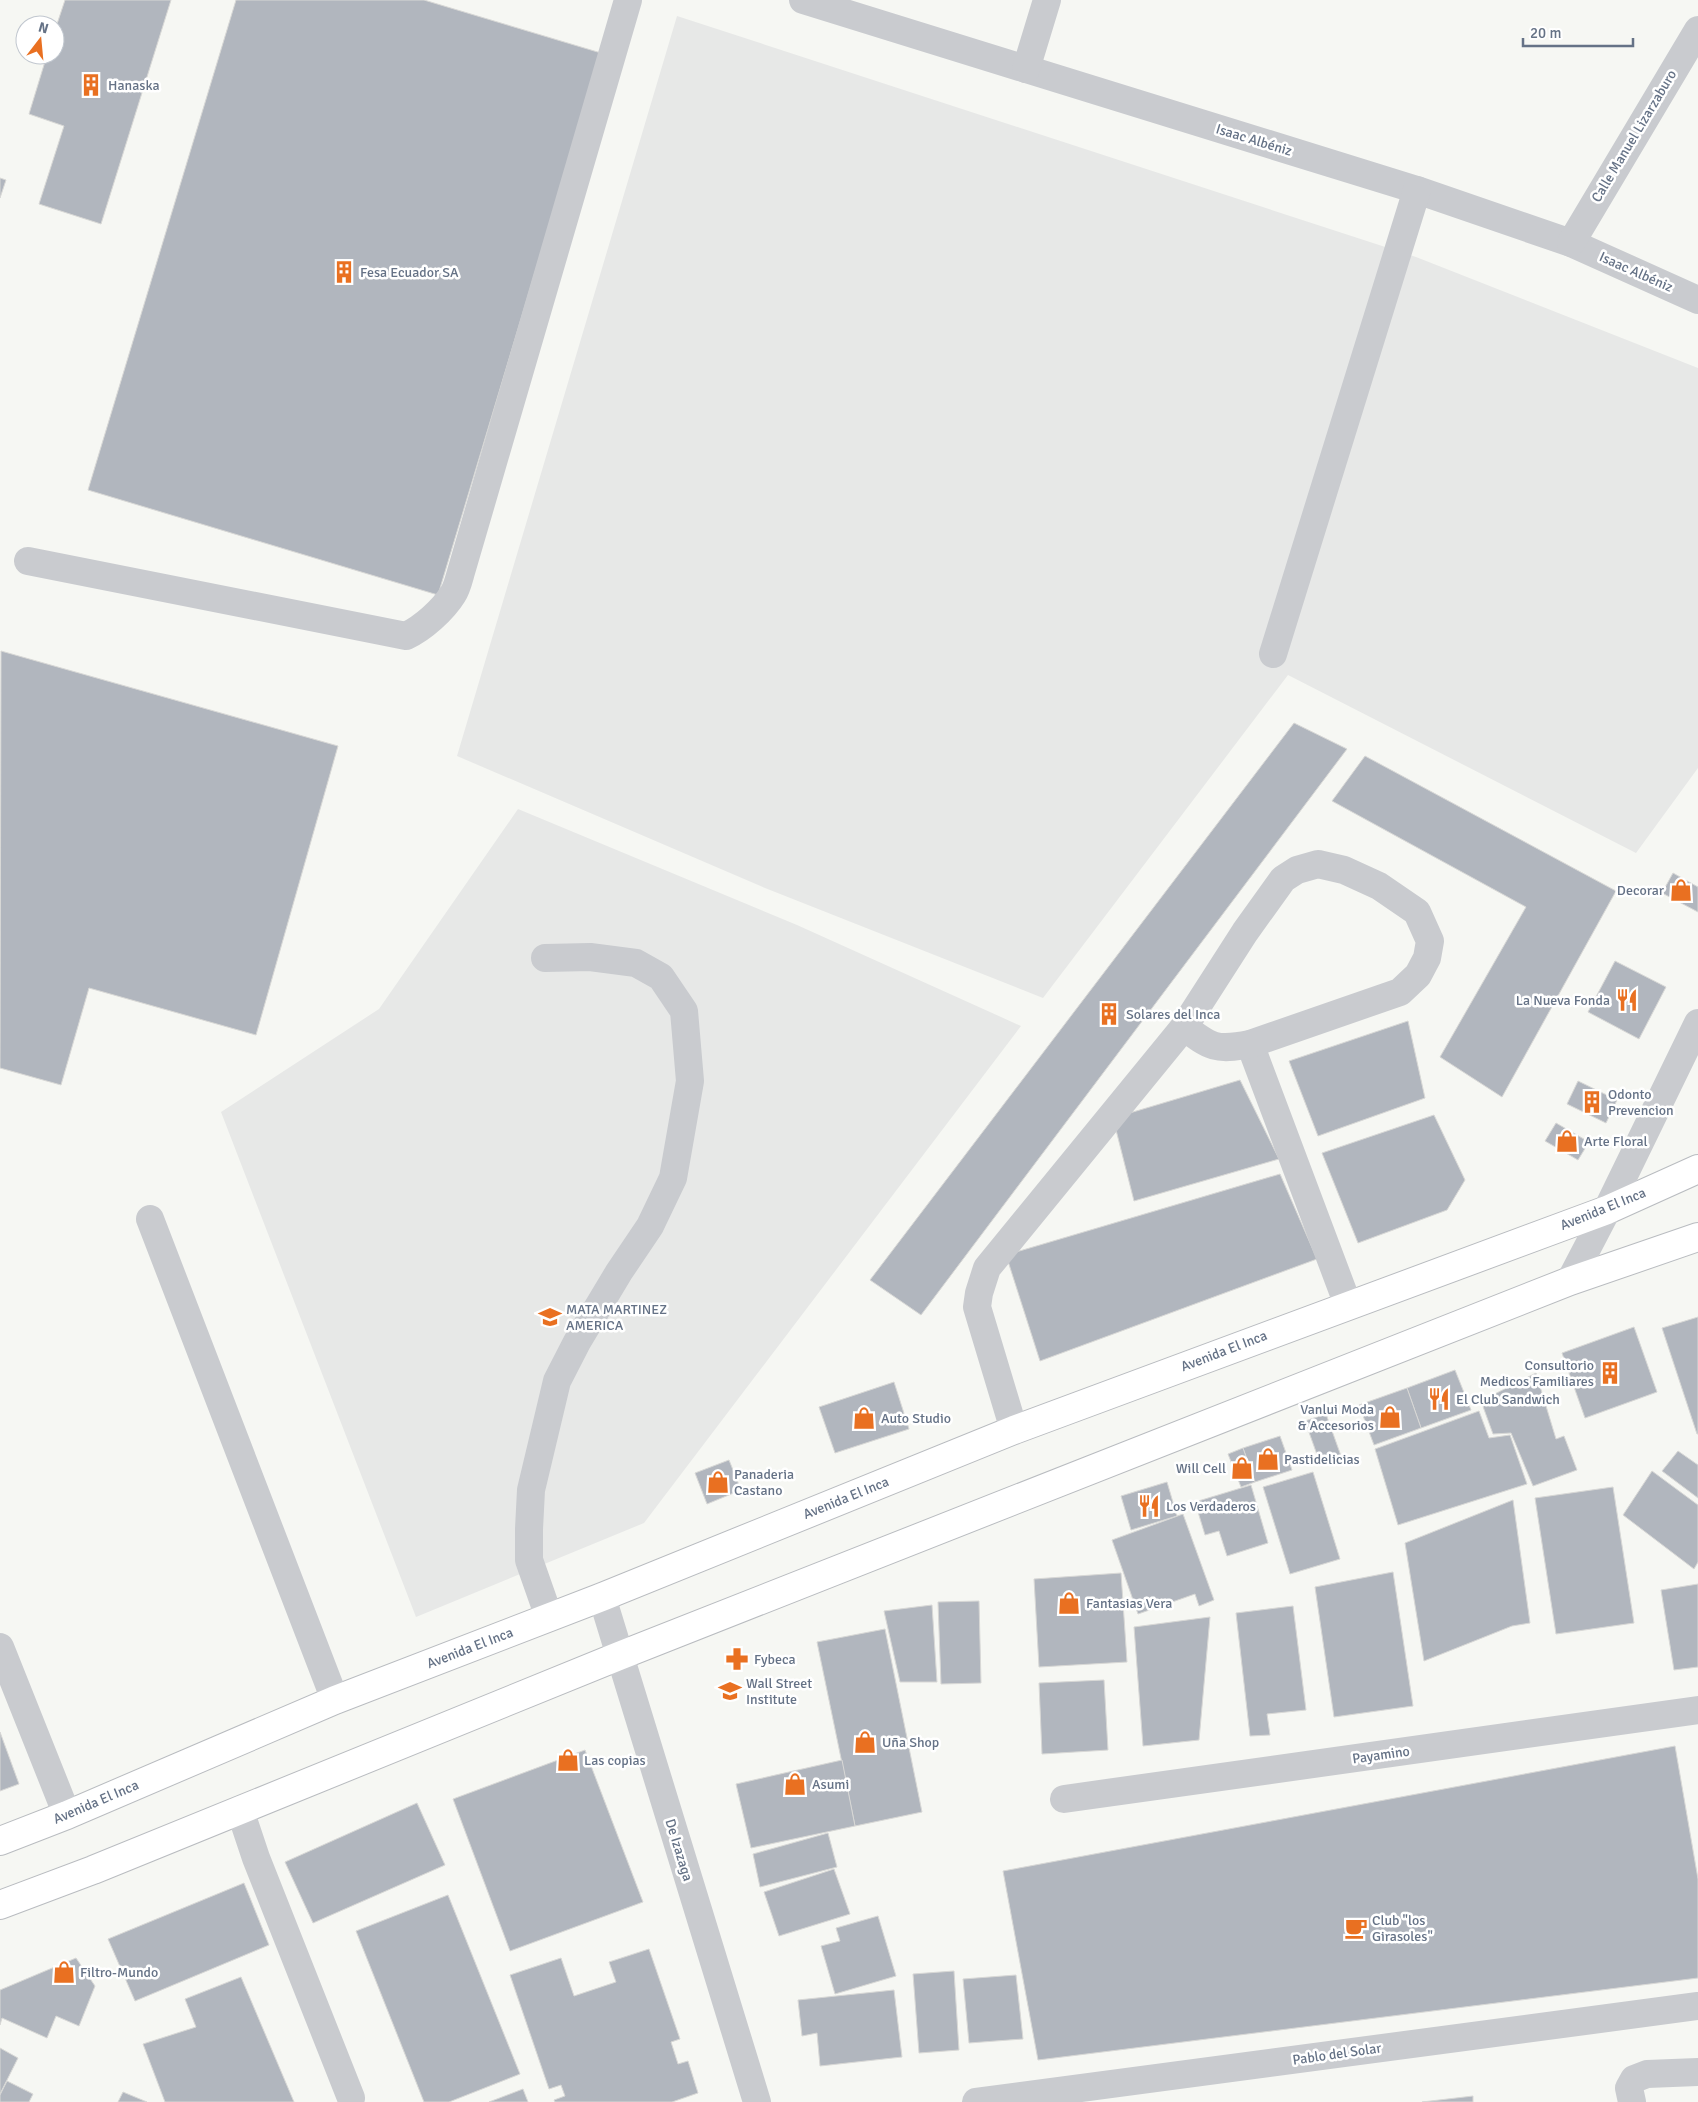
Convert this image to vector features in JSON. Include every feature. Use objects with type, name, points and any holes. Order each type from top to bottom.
[{"type":"main road","name":"Avenida El Inca","points":[[0,1840],[67,1815],[335,1700],[602,1597],[1014,1430],[1607,1210],[1698,1169]]},
{"type":"main road","points":[[0,1905],[93,1870],[619,1656],[1570,1281],[1698,1237]]},
{"type":"street","points":[[28,561],[406,636],[416,631],[445,604],[454,593],[462,572],[628,0]]},
{"type":"street","name":"Isaac Albéniz","points":[[803,0],[1417,190],[1570,242],[1698,300]]},
{"type":"street","points":[[1026,69],[1047,0]]},
{"type":"street","name":"Calle Manuel Lizarzaburo","points":[[1570,242],[1698,30]]},
{"type":"street","points":[[1273,654],[1417,190]]},
{"type":"street","points":[[1014,1430],[977,1308],[979,1293],[987,1268],[1184,1027],[1244,932],[1283,879],[1298,870],[1318,864],[1344,870],[1379,886],[1417,912],[1430,941],[1428,958],[1418,975],[1400,992],[1250,1044],[1227,1049],[1206,1044],[1184,1027]]},
{"type":"street","points":[[545,958],[590,957],[636,963],[660,978],[684,1011],[690,1081],[673,1178],[650,1226],[576,1342],[557,1381],[532,1490],[529,1528],[529,1560],[549,1617]]},
{"type":"street","points":[[1570,1281],[1607,1210],[1698,1022]]},
{"type":"street","points":[[1250,1044],[1348,1305]]},
{"type":"street","points":[[150,1219],[335,1700]]},
{"type":"street","name":"De Izazaga","points":[[602,1597],[757,2102]]},
{"type":"street","points":[[0,1646],[67,1815]]},
{"type":"street","name":"Payamino","points":[[1064,1799],[1698,1710]]},
{"type":"street","points":[[240,1810],[256,1858],[351,2098]]},
{"type":"street","name":"Pablo del Solar","points":[[976,2102],[1698,2006]]},
{"type":"street","points":[[1632,2102],[1629,2088],[1634,2079],[1647,2074],[1698,2072]]},
{"type":"shaded area","points":[[677,16],[1416,257],[1698,368],[1698,768],[1636,853],[1288,675],[1043,998],[765,888],[457,756]]},
{"type":"shaded area","name":"MATA MARTINEZ AMERICA","points":[[518,809],[797,925],[1021,1026],[644,1523],[416,1617],[221,1112],[379,1009]]},
{"type":"building","name":"Hanaska","points":[[65,0],[171,0],[101,224],[39,204],[64,126],[29,114],[44,65],[65,65],[65,15],[60,15]]},
{"type":"building","name":"Fesa Ecuador SA","points":[[236,0],[424,0],[601,53],[438,595],[88,490]]},
{"type":"building","points":[[0,178],[6,180],[0,198]]},
{"type":"building","points":[[1,651],[338,746],[256,1035],[89,988],[61,1085],[0,1068]]},
{"type":"building","name":"Solares del Inca","points":[[1294,723],[1347,749],[921,1315],[870,1280]]},
{"type":"building","points":[[1365,756],[1616,891],[1502,1097],[1440,1057],[1526,907],[1332,801]]},
{"type":"building","name":"Decorar","points":[[1673,873],[1698,887],[1698,912],[1662,893]]},
{"type":"building","name":"La Nueva Fonda","points":[[1615,961],[1666,987],[1639,1039],[1588,1012]]},
{"type":"building","points":[[1408,1021],[1425,1098],[1318,1136],[1289,1061]]},
{"type":"building","points":[[1240,1080],[1279,1159],[1134,1201],[1113,1118]]},
{"type":"building","name":"Odonto Prevencion","points":[[1578,1081],[1617,1100],[1606,1123],[1567,1104]]},
{"type":"building","points":[[1434,1115],[1465,1180],[1447,1210],[1358,1243],[1322,1153]]},
{"type":"building","name":"Arte Floral","points":[[1556,1123],[1589,1142],[1578,1160],[1545,1141]]},
{"type":"building","points":[[1280,1174],[1317,1259],[1040,1361],[1006,1255]]},
{"type":"building","points":[[1698,1317],[1698,1434],[1697,1434],[1662,1328]]},
{"type":"building","name":"Consultorio Medicos Familiares","points":[[1634,1327],[1657,1392],[1585,1418],[1562,1353]]},
{"type":"building","name":"El Club Sandwich","points":[[1455,1370],[1471,1410],[1421,1428],[1407,1388]]},
{"type":"building","points":[[1536,1373],[1556,1439],[1564,1436],[1577,1470],[1533,1486],[1511,1433],[1493,1434],[1481,1401]]},
{"type":"building","name":"Auto Studio","points":[[894,1382],[909,1429],[835,1453],[819,1407]]},
{"type":"building","name":"Vanlui Moda & Accesorios","points":[[1407,1388],[1421,1428],[1374,1445],[1359,1405]]},
{"type":"building","points":[[1479,1411],[1489,1438],[1510,1435],[1527,1484],[1398,1525],[1375,1449]]},
{"type":"building","points":[[1326,1414],[1341,1456],[1320,1463],[1305,1421]]},
{"type":"building","name":"Pastidelicias","points":[[1280,1436],[1292,1470],[1255,1482],[1243,1448]]},
{"type":"building","name":"Will Cell","points":[[1243,1448],[1255,1482],[1241,1487],[1228,1454]]},
{"type":"building","points":[[1678,1451],[1698,1465],[1698,1498],[1662,1471]]},
{"type":"building","name":"Panaderia Castano","points":[[729,1460],[741,1490],[707,1504],[695,1473]]},
{"type":"building","points":[[1652,1471],[1698,1505],[1698,1562],[1694,1569],[1623,1515]]},
{"type":"building","points":[[1313,1472],[1340,1559],[1290,1574],[1263,1487]]},
{"type":"building","name":"Los Verdaderos","points":[[1167,1482],[1177,1516],[1131,1530],[1121,1496]]},
{"type":"building","points":[[1251,1485],[1268,1543],[1227,1556],[1219,1531],[1205,1535],[1195,1502]]},
{"type":"building","points":[[1613,1487],[1634,1623],[1556,1634],[1535,1498]]},
{"type":"building","points":[[1513,1500],[1530,1623],[1512,1626],[1424,1661],[1405,1543]]},
{"type":"building","points":[[1183,1514],[1214,1600],[1199,1606],[1195,1594],[1138,1614],[1112,1540]]},
{"type":"building","points":[[1393,1572],[1413,1706],[1334,1717],[1315,1587]]},
{"type":"building","points":[[1121,1573],[1127,1662],[1039,1667],[1034,1579]]},
{"type":"building","points":[[1698,1584],[1698,1667],[1674,1670],[1661,1590]]},
{"type":"building","points":[[979,1601],[981,1683],[941,1684],[938,1602]]},
{"type":"building","points":[[932,1605],[937,1682],[900,1682],[884,1611]]},
{"type":"building","points":[[1293,1606],[1306,1710],[1267,1714],[1270,1735],[1250,1736],[1236,1613]]},
{"type":"building","points":[[1210,1617],[1199,1740],[1143,1746],[1134,1627]]},
{"type":"building","points":[[885,1629],[922,1812],[855,1826],[817,1642]]},
{"type":"building","points":[[1104,1680],[1108,1750],[1042,1754],[1039,1683]]},
{"type":"building","points":[[0,1732],[19,1784],[0,1791]]},
{"type":"building","name":"Club \"los Girasoles\"","points":[[1675,1746],[1698,1879],[1698,1978],[1038,2060],[1003,1871]]},
{"type":"building","points":[[585,1750],[643,1902],[510,1951],[453,1799]]},
{"type":"building","points":[[842,1760],[855,1826],[751,1848],[736,1784]]},
{"type":"building","points":[[417,1803],[445,1865],[313,1923],[285,1862]]},
{"type":"building","points":[[828,1833],[837,1867],[760,1887],[753,1854]]},
{"type":"building","points":[[834,1869],[850,1914],[779,1936],[764,1892]]},
{"type":"building","points":[[244,1883],[269,1945],[135,2001],[108,1939]]},
{"type":"building","points":[[448,1895],[520,2074],[449,2102],[424,2102],[356,1931]]},
{"type":"building","points":[[878,1916],[896,1976],[835,1994],[821,1946],[840,1941],[836,1928]]},
{"type":"building","points":[[649,1949],[680,2039],[671,2042],[678,2064],[688,2061],[698,2093],[672,2102],[555,2102],[554,2100],[565,2096],[561,2085],[549,2089],[510,1975],[561,1958],[574,1996],[616,1982],[609,1962]]},
{"type":"building","points":[[76,1958],[95,1986],[79,2026],[56,2016],[47,2038],[2,2018],[0,2025],[0,1990]]},
{"type":"building","points":[[954,1971],[959,2050],[919,2053],[913,1974]]},
{"type":"building","points":[[1016,1975],[1023,2039],[969,2043],[963,1979]]},
{"type":"building","points":[[241,1977],[294,2102],[165,2102],[143,2044],[196,2027],[185,1999]]},
{"type":"building","points":[[894,1990],[902,2057],[820,2066],[817,2033],[802,2036],[798,2000]]},
{"type":"building","points":[[0,2048],[18,2058],[0,2094]]},
{"type":"building","points":[[7,2081],[33,2094],[29,2102],[0,2102],[0,2095]]},
{"type":"building","points":[[523,2089],[528,2102],[489,2102]]},
{"type":"building","points":[[123,2092],[147,2102],[118,2102]]},
{"type":"building","points":[[1473,2096],[1473,2102],[1422,2102]]},
{"type":"place","name":"Hanaska","points":[[91,85]]},
{"type":"place","name":"Fesa Ecuador SA","points":[[344,272]]},
{"type":"place","name":"Decorar","points":[[1681,890]]},
{"type":"place","name":"La Nueva Fonda","points":[[1627,1000]]},
{"type":"place","name":"Solares del Inca","points":[[1109,1014]]},
{"type":"place","name":"Odonto Prevencion","points":[[1592,1102]]},
{"type":"place","name":"Arte Floral","points":[[1567,1141]]},
{"type":"place","name":"MATA MARTINEZ AMERICA","points":[[550,1317]]},
{"type":"place","name":"Consultorio Medicos Familiares","points":[[1610,1373]]},
{"type":"place","name":"El Club Sandwich","points":[[1439,1399]]},
{"type":"place","name":"Vanlui Moda & Accesorios","points":[[1390,1417]]},
{"type":"place","name":"Auto Studio","points":[[864,1418]]},
{"type":"place","name":"Pastidelicias","points":[[1268,1459]]},
{"type":"place","name":"Will Cell","points":[[1242,1468]]},
{"type":"place","name":"Panaderia Castano","points":[[718,1482]]},
{"type":"place","name":"Los Verdaderos","points":[[1149,1506]]},
{"type":"place","name":"Fantasias Vera","points":[[1069,1603]]},
{"type":"place","name":"Fybeca","points":[[737,1659]]},
{"type":"place","name":"Wall Street Institute","points":[[730,1691]]},
{"type":"place","name":"Uña Shop","points":[[865,1742]]},
{"type":"place","name":"Las copias","points":[[568,1760]]},
{"type":"place","name":"Asumi","points":[[795,1784]]},
{"type":"place","name":"Club \"los Girasoles\"","points":[[1356,1928]]},
{"type":"place","name":"Filtro-Mundo","points":[[64,1972]]}]
